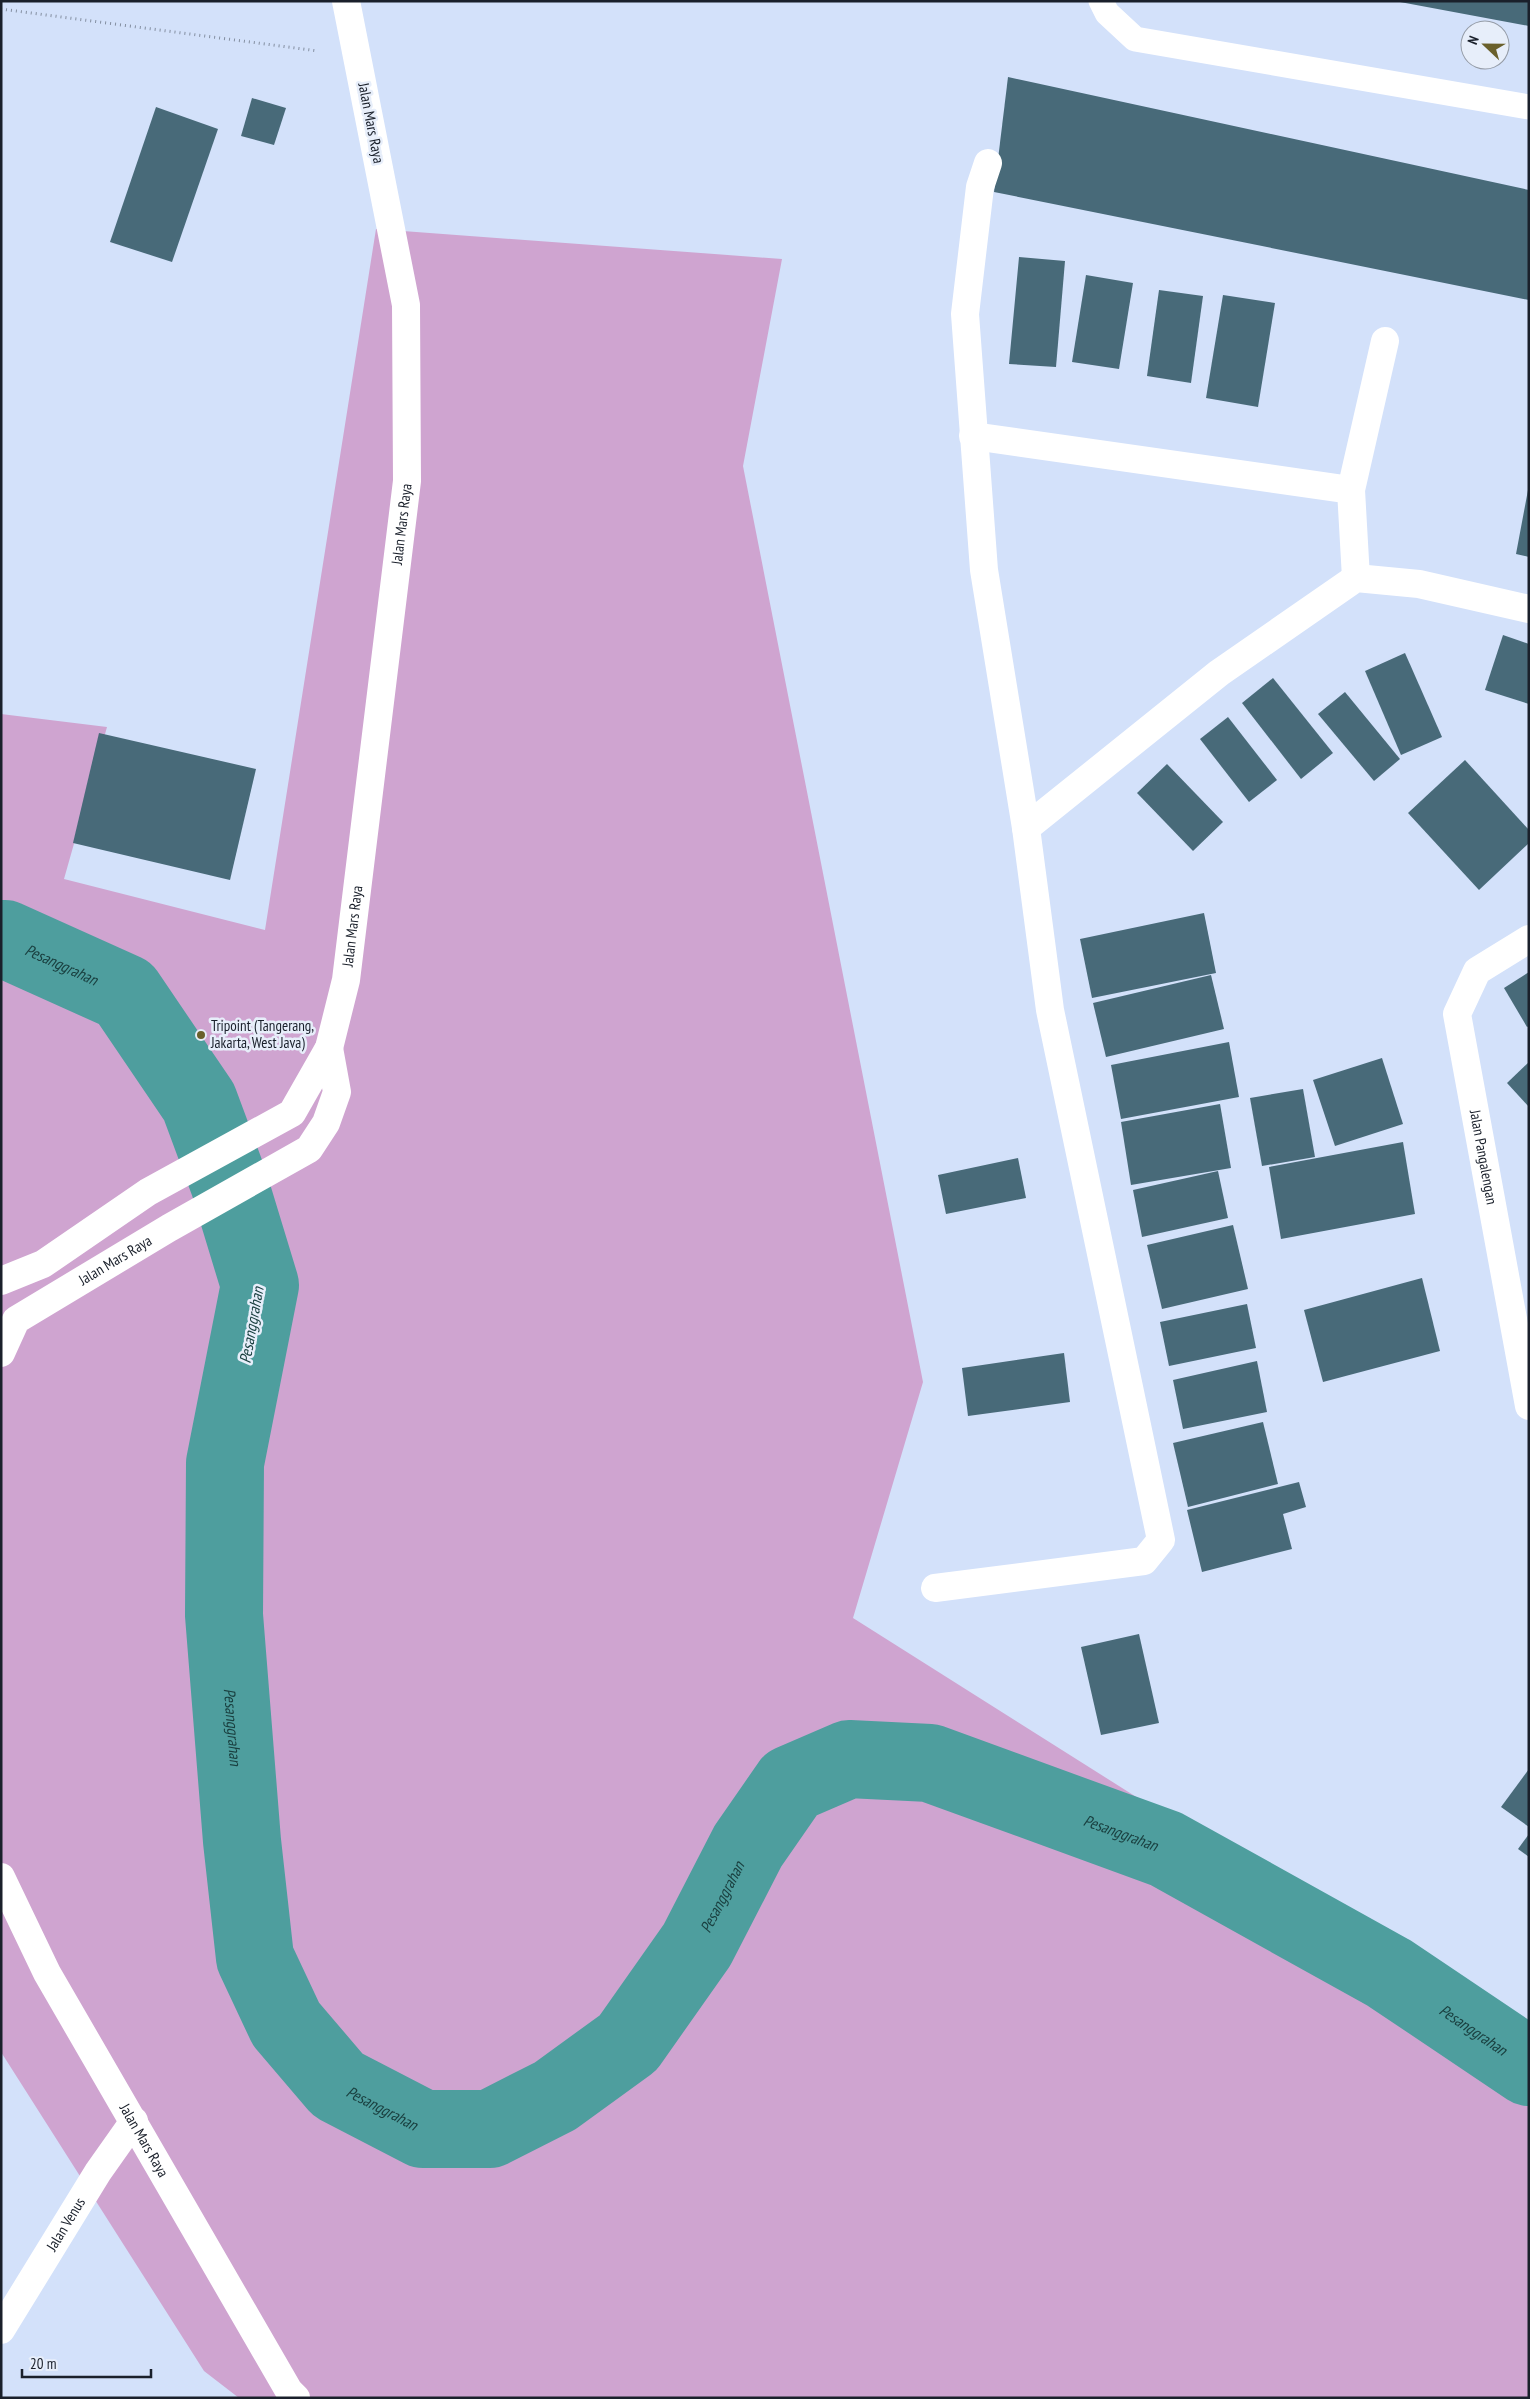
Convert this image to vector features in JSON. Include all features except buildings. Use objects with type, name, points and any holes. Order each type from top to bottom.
[{"type":"street","name":"Jalan Mars Raya","points":[[1,1281],[44,1264],[148,1192],[292,1113],[329,1048],[346,980],[407,480],[406,304],[346,1]]},
{"type":"street","points":[[935,1588],[1144,1561],[1161,1540],[1050,1010],[1026,828],[984,570],[973,436],[966,314],[980,187],[988,162]]},
{"type":"street","points":[[1356,578],[1351,490],[1385,341]]},
{"type":"street","points":[[973,436],[1351,490]]},
{"type":"street","points":[[1026,828],[1219,673],[1356,578],[1419,584],[1529,609]]},
{"type":"street","name":"Jalan Pangalengan","points":[[1529,939],[1477,972],[1457,1014],[1529,1406]]},
{"type":"street","name":"Jalan Mars Raya","points":[[1,1353],[16,1320],[169,1228],[309,1149],[326,1123],[337,1092],[329,1048]]},
{"type":"street","name":"Jalan Mars Raya","points":[[1,1877],[48,1974],[289,2392],[296,2398]]},
{"type":"street","name":"Jalan Venus","points":[[1,2330],[98,2172],[134,2121]]},
{"type":"lane","points":[[1101,1],[1107,13],[1135,39],[1529,107]]},
{"type":"path","points":[[1,9],[358,57]]},
{"type":"shaded area","points":[[376,229],[782,259],[743,466],[923,1382],[853,1618],[1529,2045],[1529,2398],[239,2398],[204,2371],[1,2052],[1,714],[107,727],[64,879],[265,930]]},
{"type":"waterway","name":"Pesanggrahan","points":[[1,939],[5,939],[125,993],[199,1102],[229,1183],[260,1285],[225,1463],[224,1615],[242,1841],[255,1958],[286,2024],[338,2085],[423,2129],[490,2129],[555,2096],[628,2043],[697,1945],[748,1846],[791,1784],[849,1759],[930,1763],[1166,1849],[1389,1973],[1529,2067]]},
{"type":"place","name":"Tripoint (Tangerang, Jakarta, West Java)","points":[[201,1035]]}]
